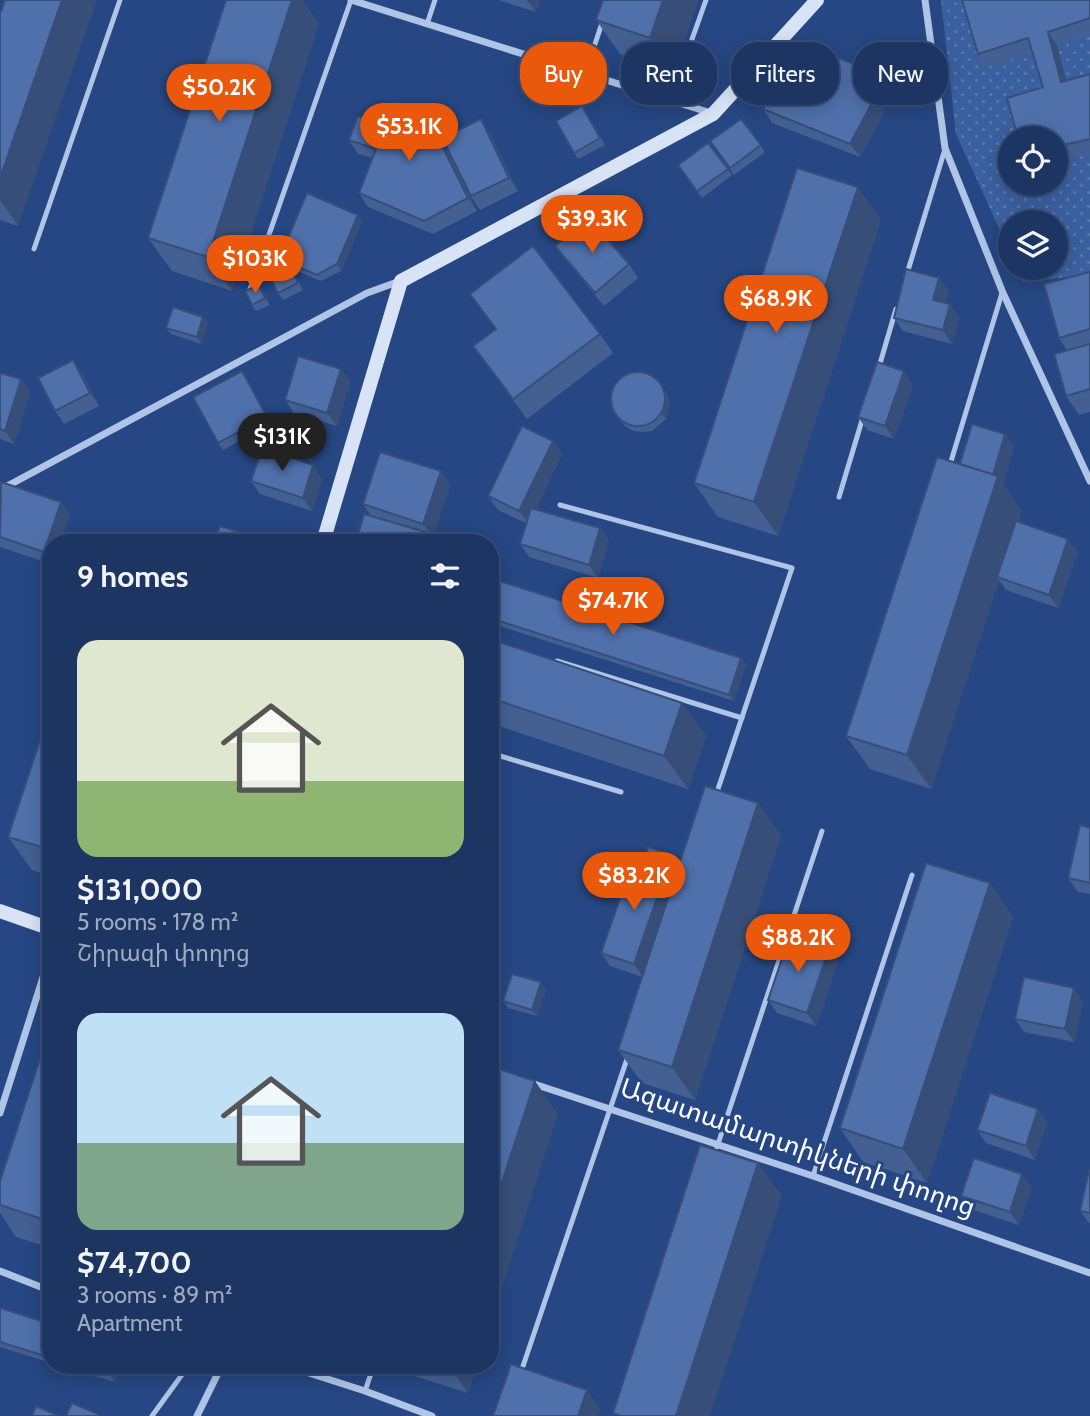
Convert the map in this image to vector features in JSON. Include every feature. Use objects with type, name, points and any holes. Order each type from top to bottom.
[{"type":"street","points":[[351,0],[520,53]]},
{"type":"street","points":[[0,490],[367,293],[401,281],[713,114],[817,0]]},
{"type":"street","points":[[925,0],[945,148],[1003,293],[1090,481]]},
{"type":"street","points":[[683,105],[713,114]]},
{"type":"street","points":[[325,534],[401,281]]},
{"type":"street","points":[[0,911],[42,926]]},
{"type":"street","points":[[0,1113],[42,980]]},
{"type":"street","name":"Ազատամարտիկների փողոց","points":[[526,1081],[813,1176],[1090,1273]]},
{"type":"street","points":[[0,1271],[42,1287]]},
{"type":"street","points":[[197,1416],[218,1374]]},
{"type":"street","points":[[312,1374],[432,1416]]},
{"type":"lane","points":[[34,249],[120,0]]},
{"type":"lane","points":[[250,289],[351,0]]},
{"type":"lane","points":[[427,24],[435,0]]},
{"type":"lane","points":[[691,42],[706,0]]},
{"type":"lane","points":[[596,42],[606,12]]},
{"type":"lane","points":[[902,290],[945,148]]},
{"type":"lane","points":[[947,475],[1003,293]]},
{"type":"lane","points":[[878,368],[898,303]]},
{"type":"lane","points":[[839,497],[866,407]]},
{"type":"lane","points":[[560,505],[792,568],[715,796]]},
{"type":"lane","points":[[556,661],[742,718]]},
{"type":"lane","points":[[499,756],[621,792]]},
{"type":"lane","points":[[713,1157],[822,831]]},
{"type":"lane","points":[[813,1176],[912,875]]},
{"type":"lane","points":[[519,1378],[632,1044]]},
{"type":"lane","points":[[152,1416],[182,1374]]},
{"type":"lane","points":[[365,1391],[371,1374]]},
{"type":"shaded area","points":[[941,0],[1090,0],[1090,275],[1068,277],[1068,210],[998,210],[998,226],[956,134],[948,42],[946,42]]},
{"type":"building","points":[[5,0],[62,0],[0,178],[0,14]]},
{"type":"building","points":[[226,0],[292,0],[208,257],[148,238]]},
{"type":"building","points":[[603,0],[663,0],[650,38],[596,20]]},
{"type":"building","points":[[962,0],[1090,0],[1090,18],[1048,32],[1061,82],[1090,74],[1090,139],[1068,144],[1068,126],[1015,126],[1007,98],[1043,87],[1028,38],[978,54]]},
{"type":"building","points":[[839,58],[853,64],[853,105],[871,105],[850,144],[763,109],[766,105],[839,105]]},
{"type":"building","points":[[392,102],[444,119],[438,138],[468,198],[424,221],[359,193],[376,149],[349,140],[358,116],[384,125]]},
{"type":"building","points":[[582,106],[600,138],[574,153],[556,121]]},
{"type":"building","points":[[481,119],[509,178],[471,196],[442,138]]},
{"type":"building","points":[[741,119],[761,145],[730,168],[710,141]]},
{"type":"building","points":[[708,143],[728,169],[697,191],[678,165]]},
{"type":"building","points":[[797,168],[858,187],[754,502],[694,483]]},
{"type":"building","points":[[307,193],[358,215],[337,264],[317,275],[279,259]]},
{"type":"building","points":[[589,218],[629,264],[595,293],[555,246]]},
{"type":"building","points":[[533,246],[600,334],[513,399],[473,346],[496,329],[470,294]]},
{"type":"building","points":[[290,265],[298,283],[278,293],[269,276]]},
{"type":"building","points":[[906,269],[939,278],[933,300],[950,304],[943,330],[894,318]]},
{"type":"building","points":[[1090,272],[1090,329],[1059,338],[1044,284],[1068,280],[1068,278]]},
{"type":"building","points":[[259,285],[265,298],[252,305],[245,291]]},
{"type":"building","points":[[173,307],[203,317],[197,337],[166,328]]},
{"type":"building","points":[[1090,344],[1090,389],[1066,396],[1054,354]]},
{"type":"building","points":[[298,356],[341,369],[327,413],[285,400]]},
{"type":"building","points":[[73,360],[90,393],[55,411],[38,378]]},
{"type":"building","points":[[877,362],[904,371],[885,426],[858,417]]},
{"type":"building","points":[[242,371],[267,417],[218,443],[193,397]]},
{"type":"building","points":[[638,372],[657,380],[665,399],[657,418],[638,426],[619,418],[611,399],[619,380]]},
{"type":"building","points":[[0,373],[21,379],[5,431],[0,429]]},
{"type":"building","points":[[972,424],[1005,434],[993,475],[960,464]]},
{"type":"building","points":[[522,426],[553,441],[519,511],[488,496]]},
{"type":"building","points":[[262,448],[313,465],[303,498],[251,481]]},
{"type":"building","points":[[380,452],[441,471],[423,524],[363,504]]},
{"type":"building","points":[[937,457],[998,476],[907,755],[846,736]]},
{"type":"building","points":[[1,482],[61,502],[50,534],[42,534],[42,551],[0,537]]},
{"type":"building","points":[[531,508],[600,528],[589,565],[520,544]]},
{"type":"building","points":[[364,514],[429,533],[429,534],[358,534]]},
{"type":"building","points":[[1016,521],[1068,539],[1049,595],[997,577]]},
{"type":"building","points":[[220,526],[246,534],[217,534]]},
{"type":"building","points":[[499,581],[741,658],[729,695],[499,621]]},
{"type":"building","points":[[499,642],[682,703],[664,756],[499,701]]},
{"type":"building","points":[[42,734],[42,847],[8,837]]},
{"type":"building","points":[[705,786],[758,803],[672,1067],[618,1050]]},
{"type":"building","points":[[1080,825],[1090,828],[1090,883],[1068,878]]},
{"type":"building","points":[[648,847],[673,855],[668,870],[644,863]]},
{"type":"building","points":[[633,861],[666,872],[634,964],[601,953]]},
{"type":"building","points":[[926,863],[990,883],[903,1149],[840,1128]]},
{"type":"building","points":[[790,935],[829,949],[807,1013],[768,1000]]},
{"type":"building","points":[[512,974],[541,982],[532,1010],[503,1001]]},
{"type":"building","points":[[1024,977],[1074,988],[1065,1029],[1015,1019]]},
{"type":"building","points":[[42,1053],[42,1219],[0,1205],[0,1181]]},
{"type":"building","points":[[499,1069],[535,1081],[499,1191]]},
{"type":"building","points":[[990,1093],[1038,1109],[1026,1146],[977,1130]]},
{"type":"building","points":[[700,1145],[758,1163],[676,1416],[621,1416],[613,1413]]},
{"type":"building","points":[[974,1158],[1022,1174],[1010,1212],[961,1196]]},
{"type":"building","points":[[1090,1170],[1090,1213],[1080,1211]]},
{"type":"building","points":[[0,1308],[42,1321],[42,1355],[0,1342]]},
{"type":"building","points":[[511,1364],[587,1390],[578,1416],[493,1416]]},
{"type":"building","points":[[72,1403],[98,1414],[98,1416],[66,1416]]},
{"type":"building","points":[[36,1406],[59,1416],[32,1416]]}]
